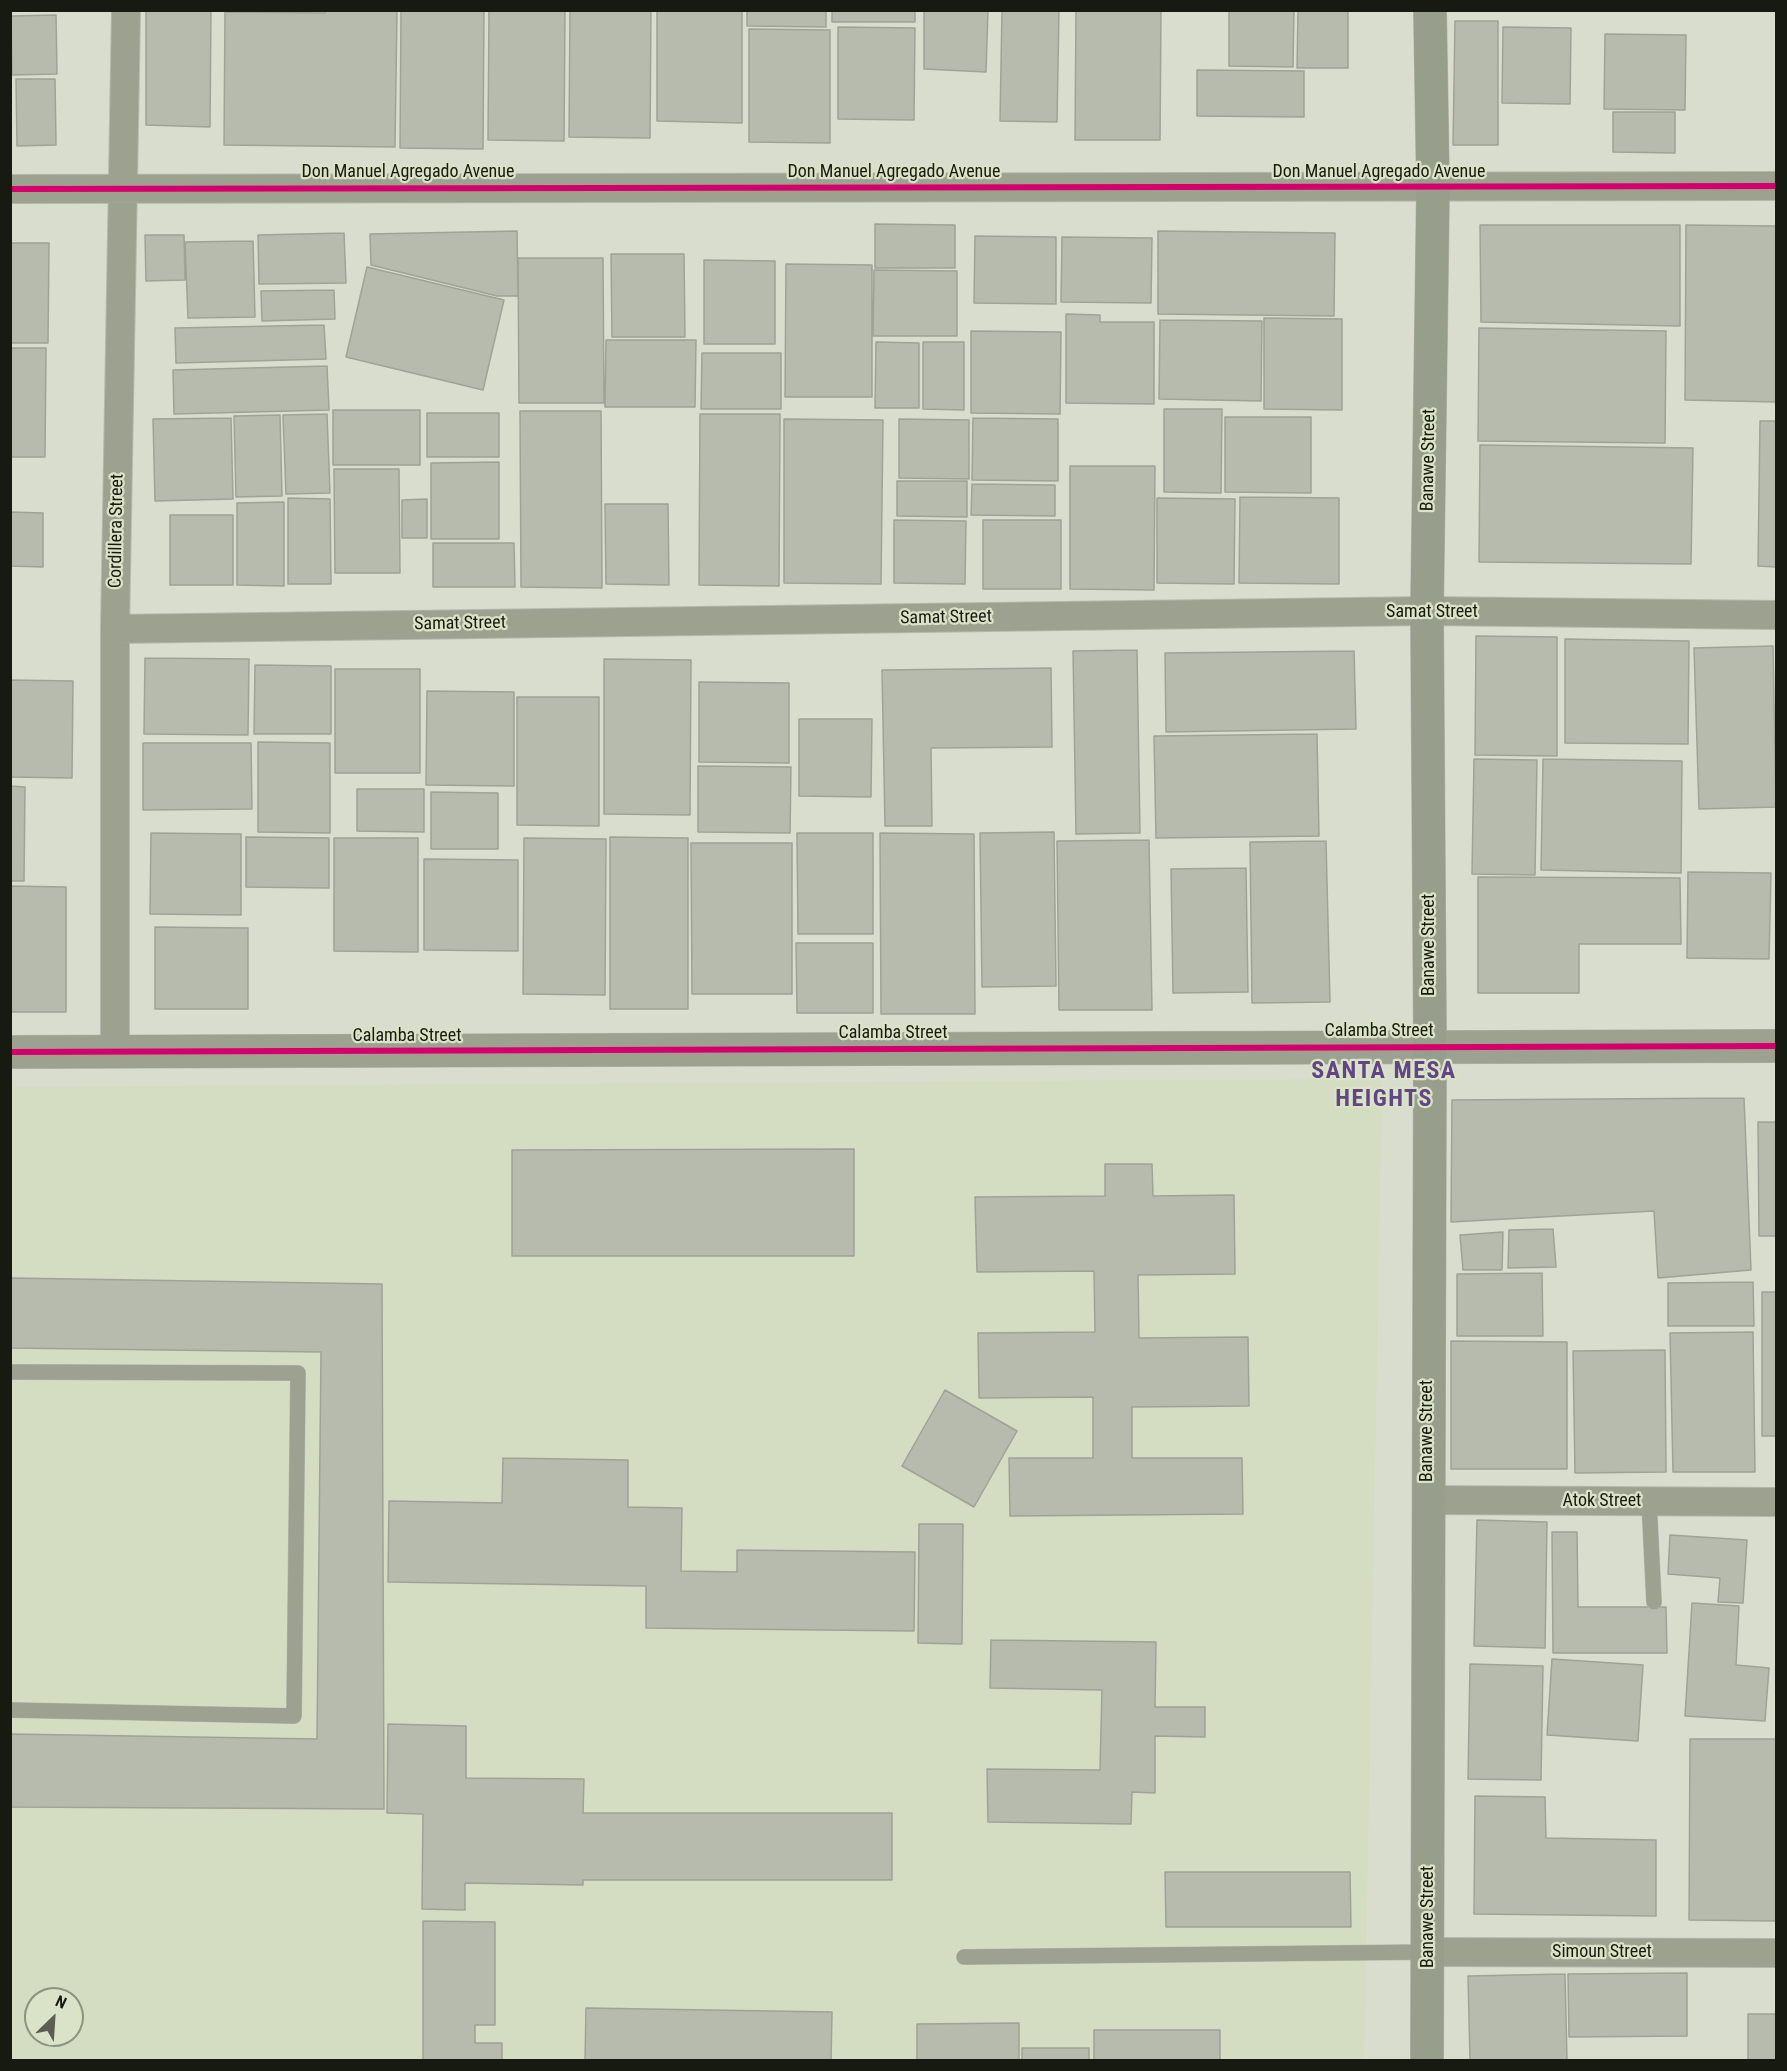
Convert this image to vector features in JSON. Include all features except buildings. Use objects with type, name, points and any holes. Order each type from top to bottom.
[{"type":"main road","name":"Banawe Street","points":[[1427,2061],[1430,1046],[1427,611],[1432,188],[1430,10]]},
{"type":"street","name":"Cordillera Street","points":[[115,1052],[115,629],[126,10]]},
{"type":"street","name":"Don Manuel Agregado Avenue","points":[[10,189],[122,187],[1776,186]]},
{"type":"street","name":"Samat Street","points":[[115,629],[1427,611],[1776,615]]},
{"type":"street","name":"Calamba Street","points":[[10,1052],[1776,1046]]},
{"type":"street","name":"Atok Street","points":[[1427,1500],[1776,1502]]},
{"type":"street","name":"Simoun Street","points":[[1428,1952],[1776,1953]]},
{"type":"lane","points":[[10,1372],[298,1373],[294,1716],[10,1710]]},
{"type":"lane","points":[[1649,1501],[1654,1602]]},
{"type":"lane","points":[[964,1957],[1428,1952]]},
{"type":"shaded area","points":[[1382,1079],[1364,2060],[11,2060],[10,1087]]},
{"type":"cycle path","points":[[10,189],[1776,186]]},
{"type":"cycle path","points":[[10,1052],[1776,1046]]},
{"type":"district","name":"SANTA MESA HEIGHTS","points":[[1384,1086]]}]
